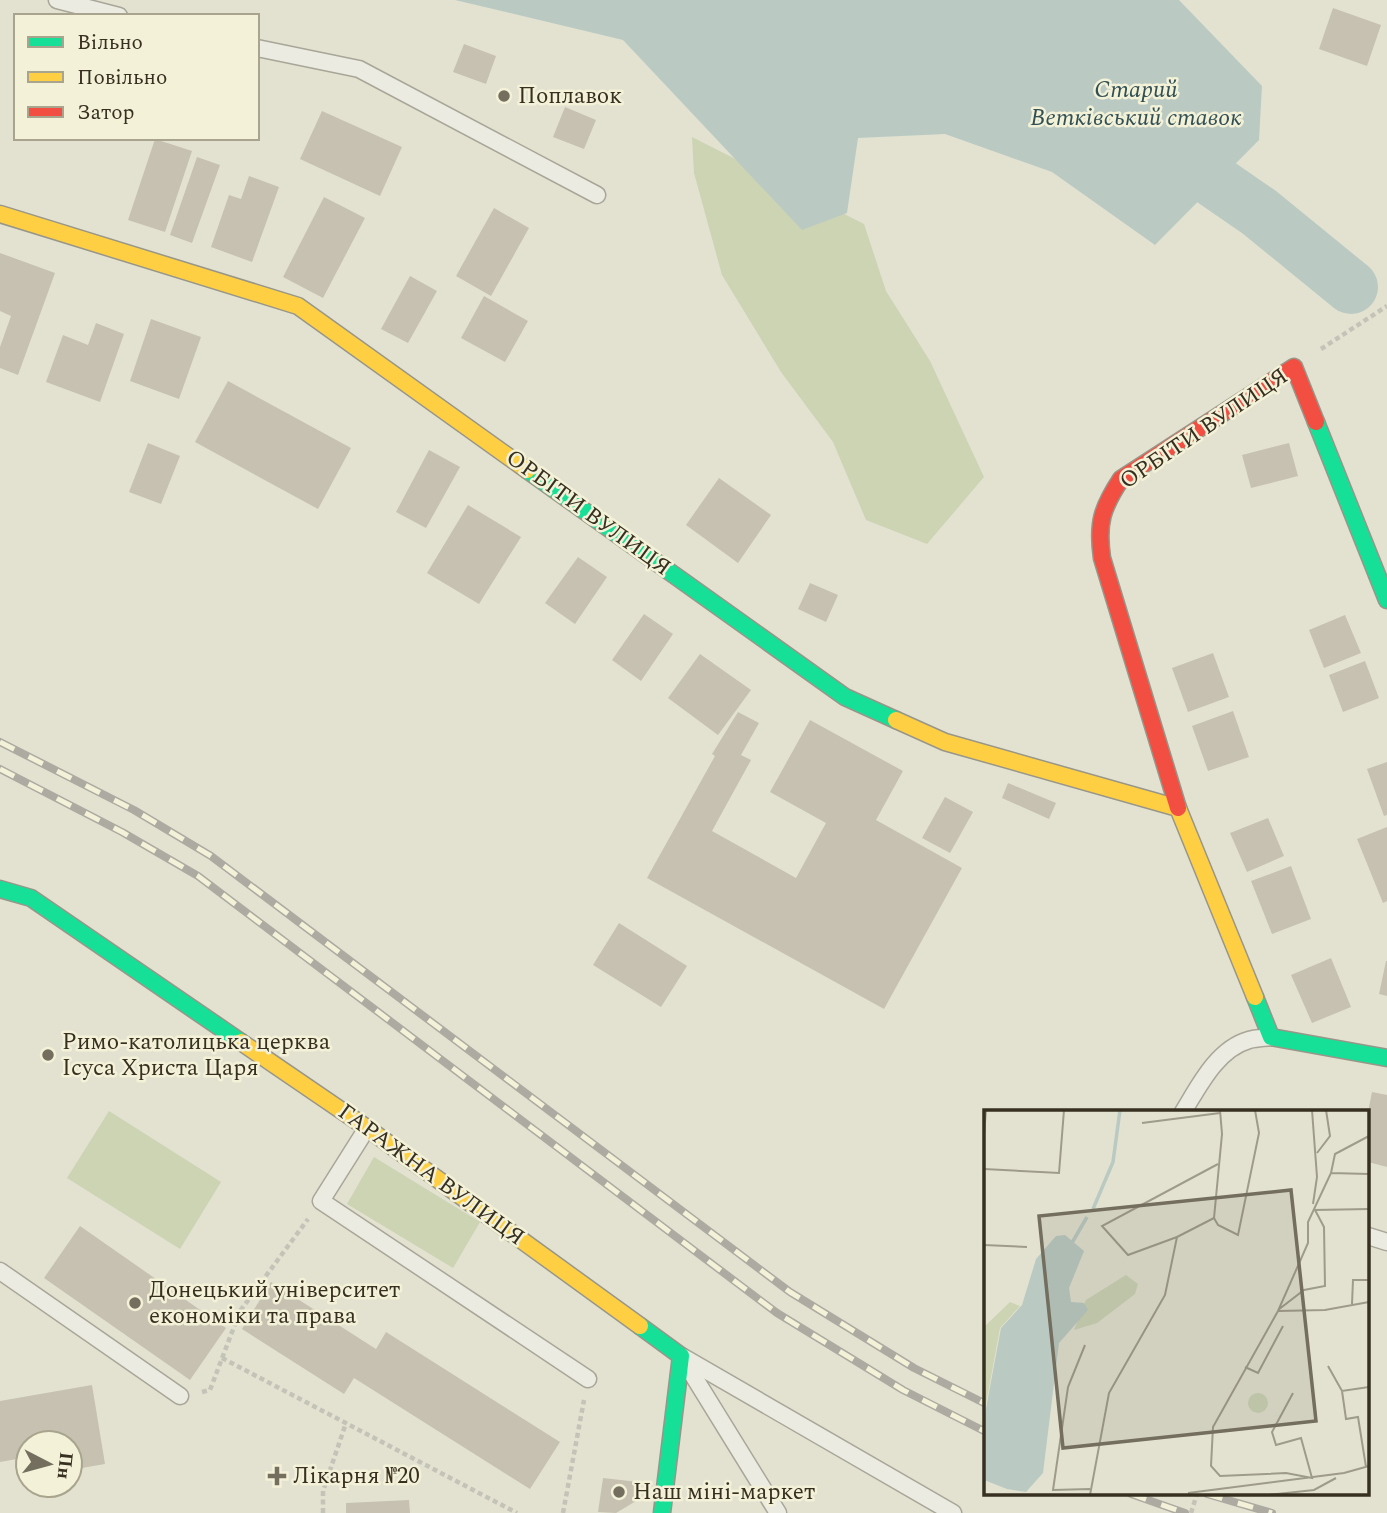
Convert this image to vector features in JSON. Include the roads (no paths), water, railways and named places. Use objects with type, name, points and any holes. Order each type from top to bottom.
[{"type":"street","name":"ОРБІТИ ВУЛИЦЯ","points":[[0,214],[298,306],[845,697],[945,742],[1178,808]]},
{"type":"street","name":"ОРБІТИ ВУЛИЦЯ","points":[[1271,1037],[1178,808],[1102,558],[1098,528],[1104,505],[1121,479],[1294,367],[1387,600]]},
{"type":"street","name":"ГАРАЖНА ВУЛИЦЯ","points":[[0,889],[31,898],[367,1128],[681,1356]]},
{"type":"street","points":[[1271,1037],[1387,1058]]},
{"type":"street","points":[[662,1513],[681,1356]]},
{"type":"lane","points":[[57,0],[111,14]]},
{"type":"lane","points":[[259,48],[359,69],[597,195]]},
{"type":"lane","points":[[1184,1110],[1201,1082],[1224,1054],[1248,1041],[1271,1037]]},
{"type":"lane","points":[[367,1128],[321,1202],[589,1379]]},
{"type":"lane","points":[[1370,1237],[1387,1242]]},
{"type":"lane","points":[[0,1271],[180,1396]]},
{"type":"lane","points":[[681,1356],[778,1513]]},
{"type":"lane","name":"ГАРАЖНА ВУЛИЦЯ","points":[[681,1356],[953,1513]]},
{"type":"water","name":"Старий Ветківський ставок","points":[[455,0],[1179,0],[1262,86],[1259,140],[1155,245],[1052,172],[945,134],[858,138],[847,213],[802,230],[623,40]]},
{"type":"waterway","points":[[1156,141],[1259,212],[1351,287]]},
{"type":"railway","points":[[0,742],[134,810],[211,856],[790,1292],[914,1368],[984,1403]]},
{"type":"railway","points":[[0,769],[122,832],[198,876],[777,1313],[903,1390],[984,1431]]},
{"type":"railway","points":[[1137,1496],[1185,1513]]},
{"type":"railway","points":[[1214,1496],[1272,1513]]},
{"type":"place","name":"Поплавок","points":[[504,96]]},
{"type":"place","name":"Римо-католицька церква Ісуса Христа Царя","points":[[48,1055]]},
{"type":"place","name":"Донецький університет економіки та права","points":[[135,1303]]},
{"type":"place","name":"Лікарня №20","points":[[277,1476]]},
{"type":"place","name":"Наш міні-маркет","points":[[619,1492]]}]
